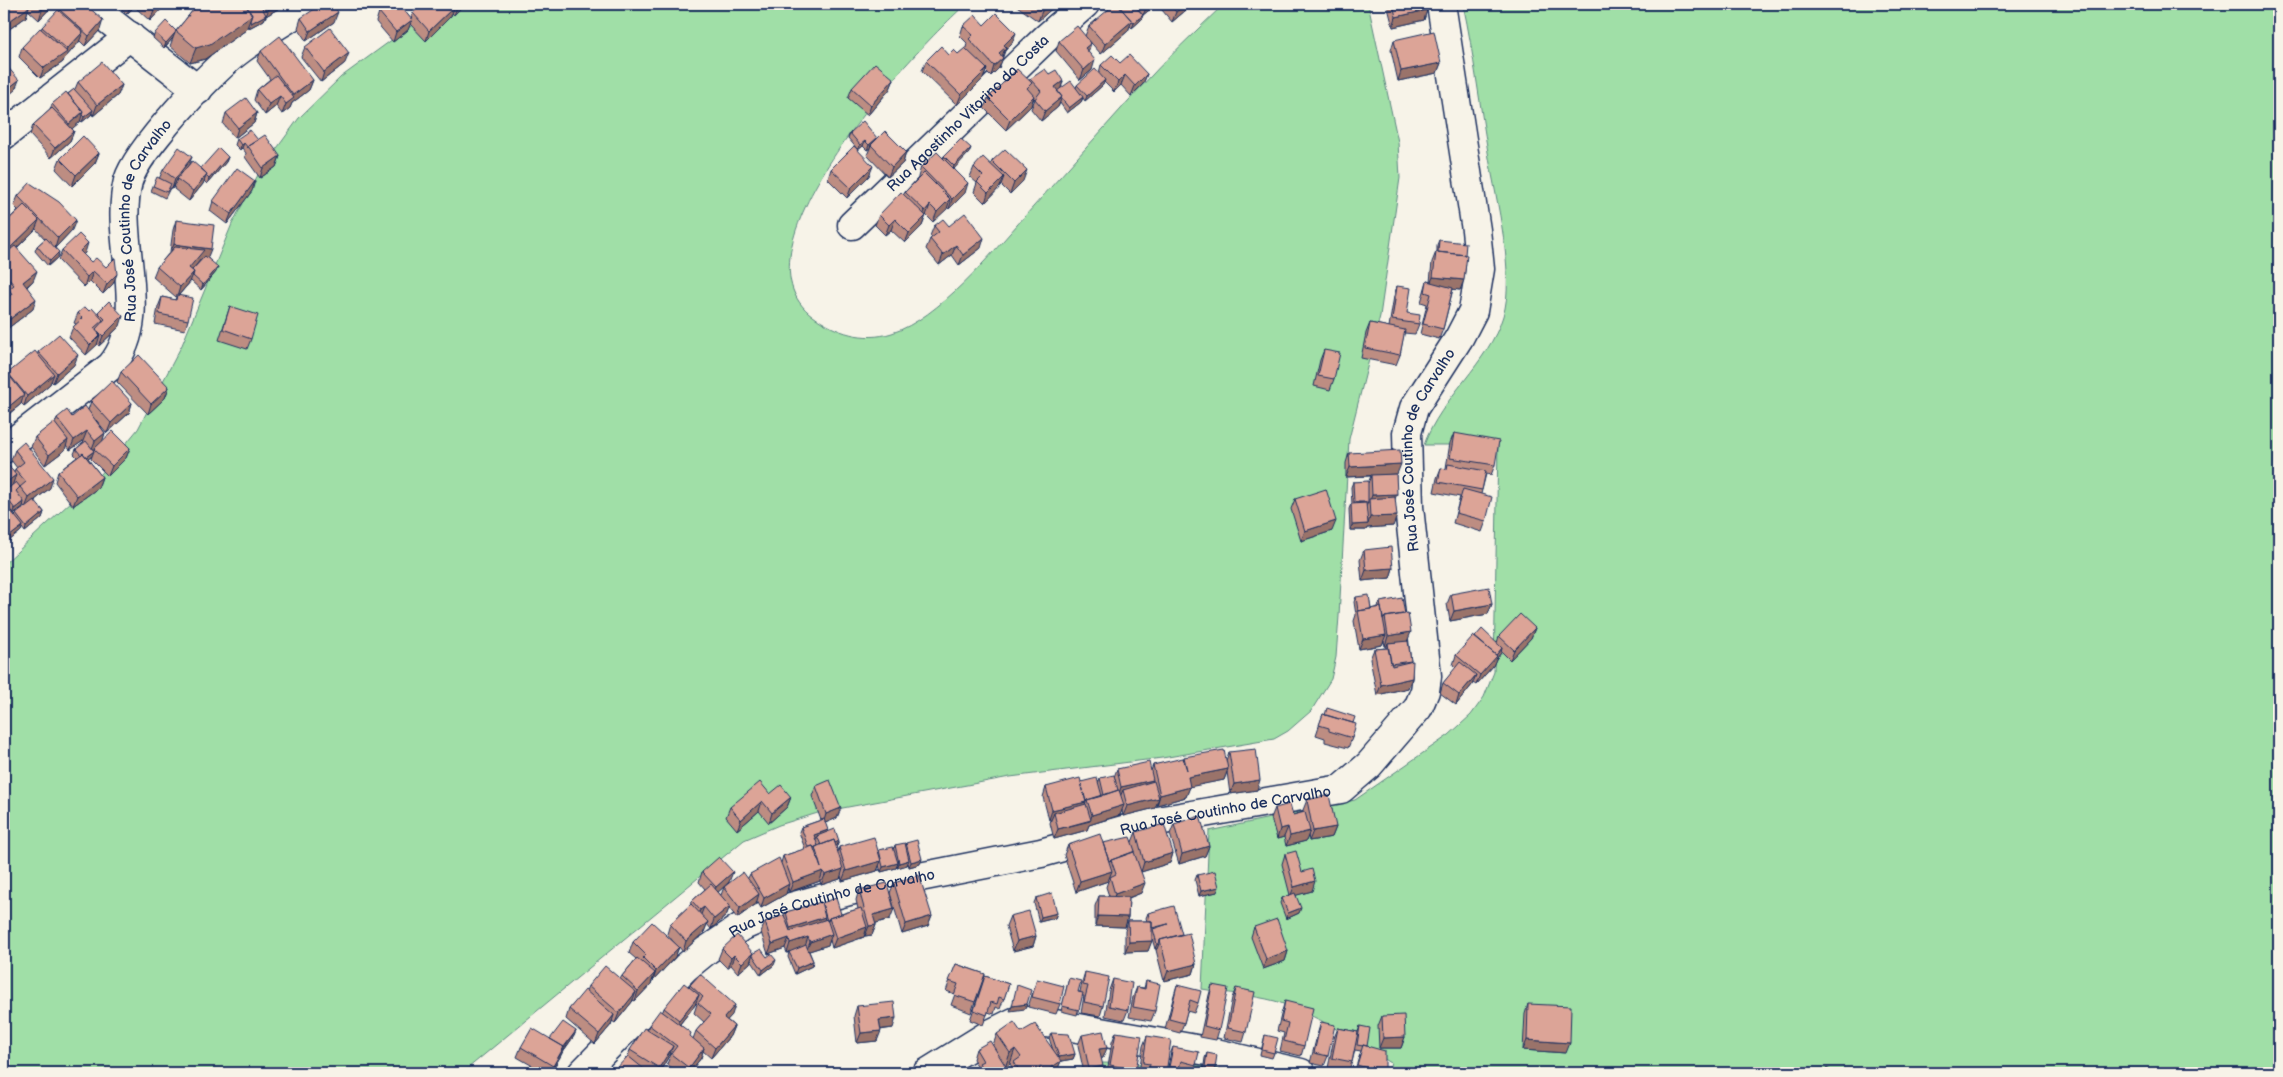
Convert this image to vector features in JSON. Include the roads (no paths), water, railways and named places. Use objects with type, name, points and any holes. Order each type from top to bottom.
[{"type":"street","points":[[88,4],[198,90]]},
{"type":"street","name":"Rua José Coutinho de Carvalho","points":[[4,449],[111,366],[124,348],[130,313],[123,220],[129,179],[138,159],[164,126],[240,50],[311,4]]},
{"type":"street","name":"Rua Agostinho Vitorino da Costa","points":[[852,225],[1046,38],[1086,4]]},
{"type":"street","name":"Rua José Coutinho de Carvalho","points":[[582,1073],[686,967],[723,939],[759,918],[800,904],[849,891],[1041,853],[1152,822],[1336,790],[1360,775],[1411,716],[1426,691],[1427,666],[1409,507],[1407,433],[1414,408],[1459,338],[1473,311],[1480,268],[1442,4]]},
{"type":"street","points":[[4,135],[130,36]]},
{"type":"street","points":[[927,1073],[997,1030],[1014,1022],[1029,1021],[1207,1051],[1301,1073]]}]
